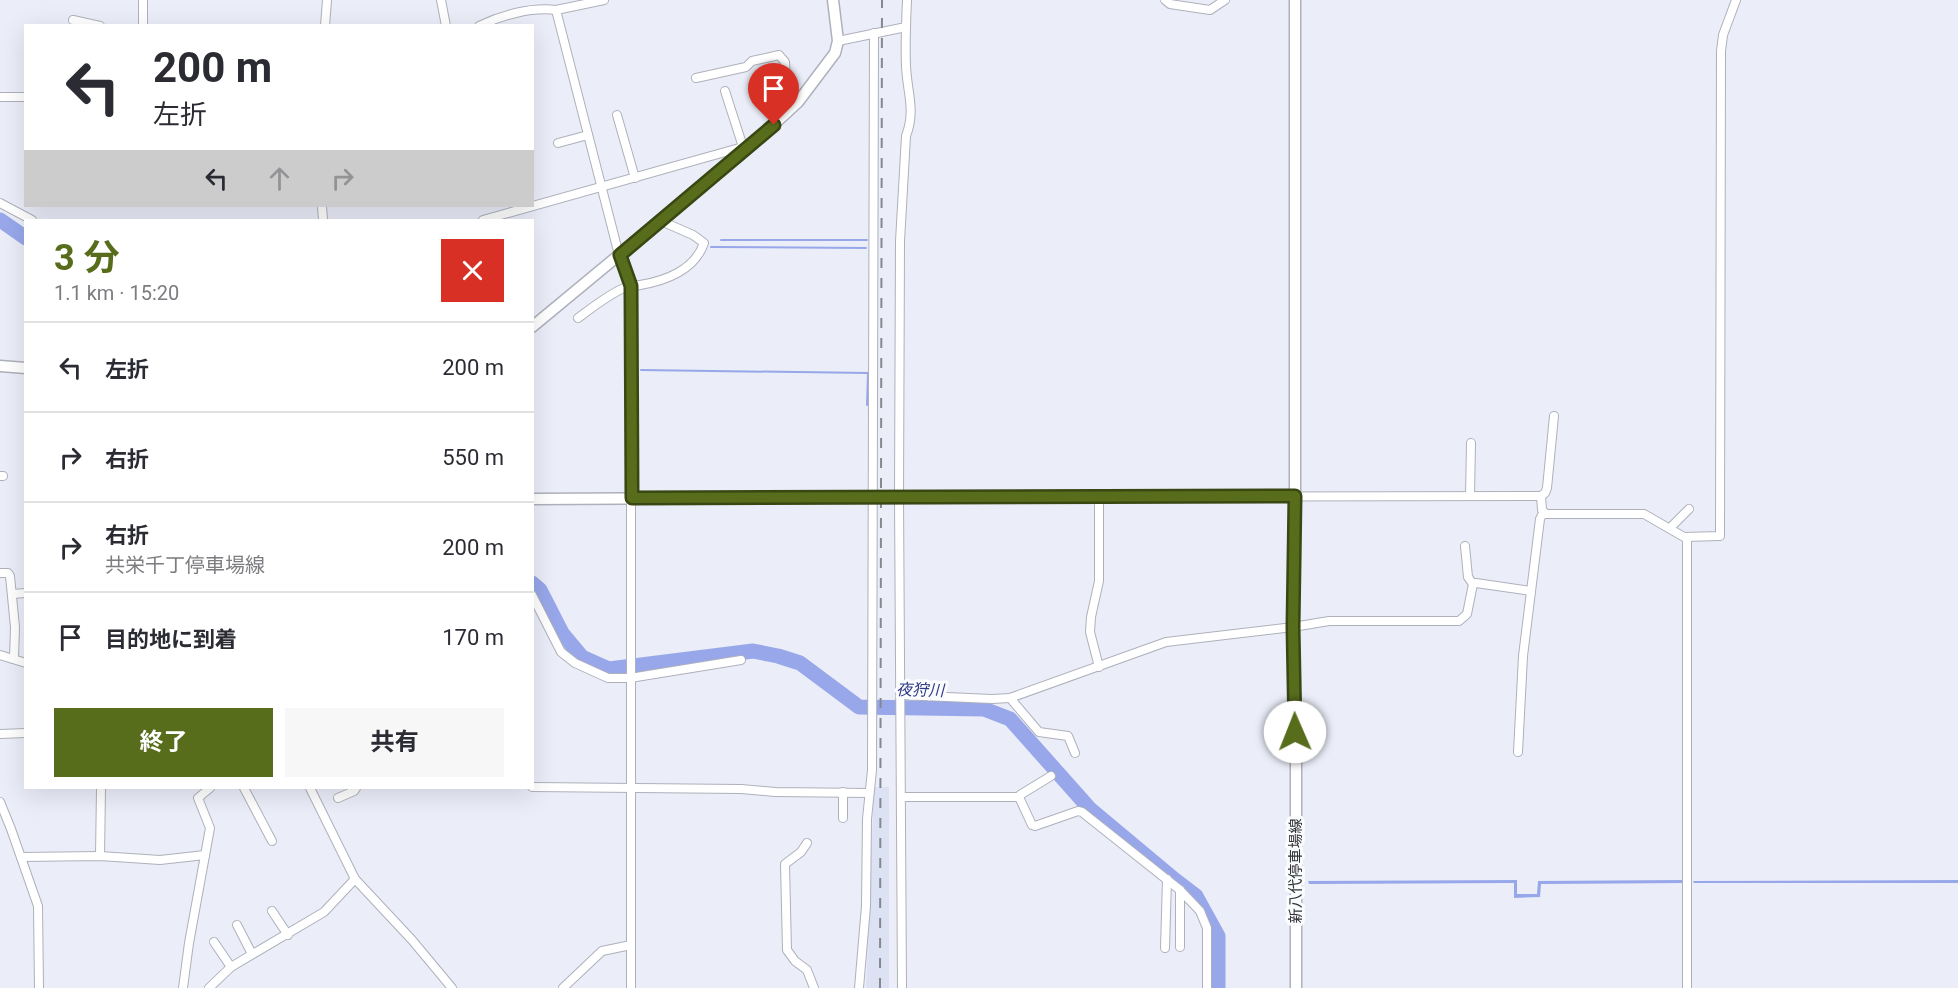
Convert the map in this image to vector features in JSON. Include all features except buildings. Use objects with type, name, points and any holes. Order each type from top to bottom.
[{"type":"street","points":[[143,0],[143,24]]},
{"type":"street","points":[[325,24],[327,0]]},
{"type":"street","points":[[441,0],[447,24]]},
{"type":"street","points":[[484,24],[507,15],[548,9],[556,10],[582,2],[604,0]]},
{"type":"street","points":[[534,325],[787,113],[835,53],[838,41],[833,0]]},
{"type":"street","points":[[902,988],[900,241],[906,136],[911,122],[910,88],[906,69],[907,0]]},
{"type":"street","points":[[1165,0],[1170,4],[1210,10],[1225,0]]},
{"type":"street","name":"新八代停車場線","points":[[1295,0],[1293,627],[1296,753],[1296,988]]},
{"type":"street","points":[[1543,513],[1644,514],[1687,537],[1720,536],[1721,51],[1723,35],[1736,0]]},
{"type":"street","points":[[556,10],[620,255],[631,286],[631,988]]},
{"type":"street","points":[[73,20],[91,24]]},
{"type":"street","points":[[838,41],[906,27]]},
{"type":"street","points":[[859,988],[866,906],[869,794],[872,770],[874,33]]},
{"type":"street","points":[[696,78],[746,67],[752,61],[779,56],[785,62],[787,113]]},
{"type":"street","points":[[725,91],[745,148]]},
{"type":"street","points":[[0,97],[24,97]]},
{"type":"street","points":[[617,115],[635,178]]},
{"type":"street","points":[[558,143],[588,135]]},
{"type":"street","points":[[534,206],[745,148]]},
{"type":"street","points":[[0,203],[30,219]]},
{"type":"street","points":[[487,219],[530,207]]},
{"type":"street","points":[[578,318],[596,305],[631,286],[674,275],[687,268],[704,243],[693,235],[661,221]]},
{"type":"street","points":[[0,366],[24,368]]},
{"type":"street","points":[[534,499],[1540,496],[1547,488],[1554,416]]},
{"type":"street","points":[[1470,496],[1471,443]]},
{"type":"street","points":[[1518,752],[1523,656],[1539,519],[1543,513],[1540,496]]},
{"type":"street","points":[[1099,667],[1090,632],[1099,581],[1100,497]]},
{"type":"street","points":[[1670,528],[1689,509]]},
{"type":"street","points":[[1687,537],[1687,988]]},
{"type":"street","points":[[901,696],[992,699],[1014,703],[1166,642],[1329,621],[1459,621],[1467,614],[1473,584],[1468,577],[1464,546]]},
{"type":"street","points":[[0,573],[8,573],[10,576],[15,627],[14,659]]},
{"type":"street","points":[[1473,584],[1480,582],[1532,591]]},
{"type":"street","points":[[12,594],[24,593]]},
{"type":"street","points":[[534,599],[561,652],[590,672],[608,678],[630,677],[741,660]]},
{"type":"street","points":[[0,655],[24,662]]},
{"type":"street","points":[[1014,703],[1039,732],[1068,736],[1075,753]]},
{"type":"street","points":[[0,734],[24,733]]},
{"type":"street","points":[[901,796],[1019,797],[1051,776]]},
{"type":"street","points":[[534,788],[741,789],[869,794]]},
{"type":"street","points":[[100,856],[101,789]]},
{"type":"street","points":[[183,988],[210,828],[198,798],[209,789]]},
{"type":"street","points":[[245,789],[272,841]]},
{"type":"street","points":[[310,789],[355,879],[412,940],[452,988]]},
{"type":"street","points":[[338,798],[354,789]]},
{"type":"street","points":[[843,792],[843,818]]},
{"type":"street","points":[[1019,797],[1032,825],[1035,826],[1078,811],[1082,812],[1167,879],[1200,910],[1207,928],[1207,988]]},
{"type":"street","points":[[0,802],[4,820],[21,857],[38,906],[39,988]]},
{"type":"street","points":[[807,843],[801,852],[785,864],[787,950],[795,961],[807,970],[814,988]]},
{"type":"street","points":[[21,857],[100,856],[160,861],[205,855]]},
{"type":"street","points":[[209,988],[231,967],[324,912],[355,879]]},
{"type":"street","points":[[1165,948],[1167,879]]},
{"type":"street","points":[[1180,890],[1180,947]]},
{"type":"street","points":[[272,911],[288,935]]},
{"type":"street","points":[[237,925],[252,954]]},
{"type":"street","points":[[214,942],[231,967]]},
{"type":"street","points":[[563,988],[602,951],[631,945]]},
{"type":"shaded area","points":[[874,787],[889,787],[889,988],[866,988]]},
{"type":"water","points":[[1517,880],[1517,894],[1537,894],[1538,881],[1684,880],[1684,883],[1541,884],[1540,897],[1514,898],[1514,883],[1309,884],[1308,881]]},
{"type":"water","points":[[1958,880],[1958,883],[1694,883],[1693,881]]},
{"type":"waterway","name":"夜狩川","points":[[0,220],[24,237]]},
{"type":"waterway","points":[[721,240],[867,240]]},
{"type":"waterway","points":[[711,247],[866,248]]},
{"type":"waterway","points":[[641,370],[868,373],[867,405]]},
{"type":"waterway","name":"夜狩川","points":[[534,585],[540,590],[562,633],[582,657],[609,669],[753,651],[800,663],[859,707],[984,709],[1010,719],[1090,809],[1196,896],[1218,936],[1218,988]]},
{"type":"railway","points":[[880,988],[882,0]]},
{"type":"route","points":[[774,125],[620,255],[631,286],[632,498],[1295,496],[1293,627],[1295,732]]}]
